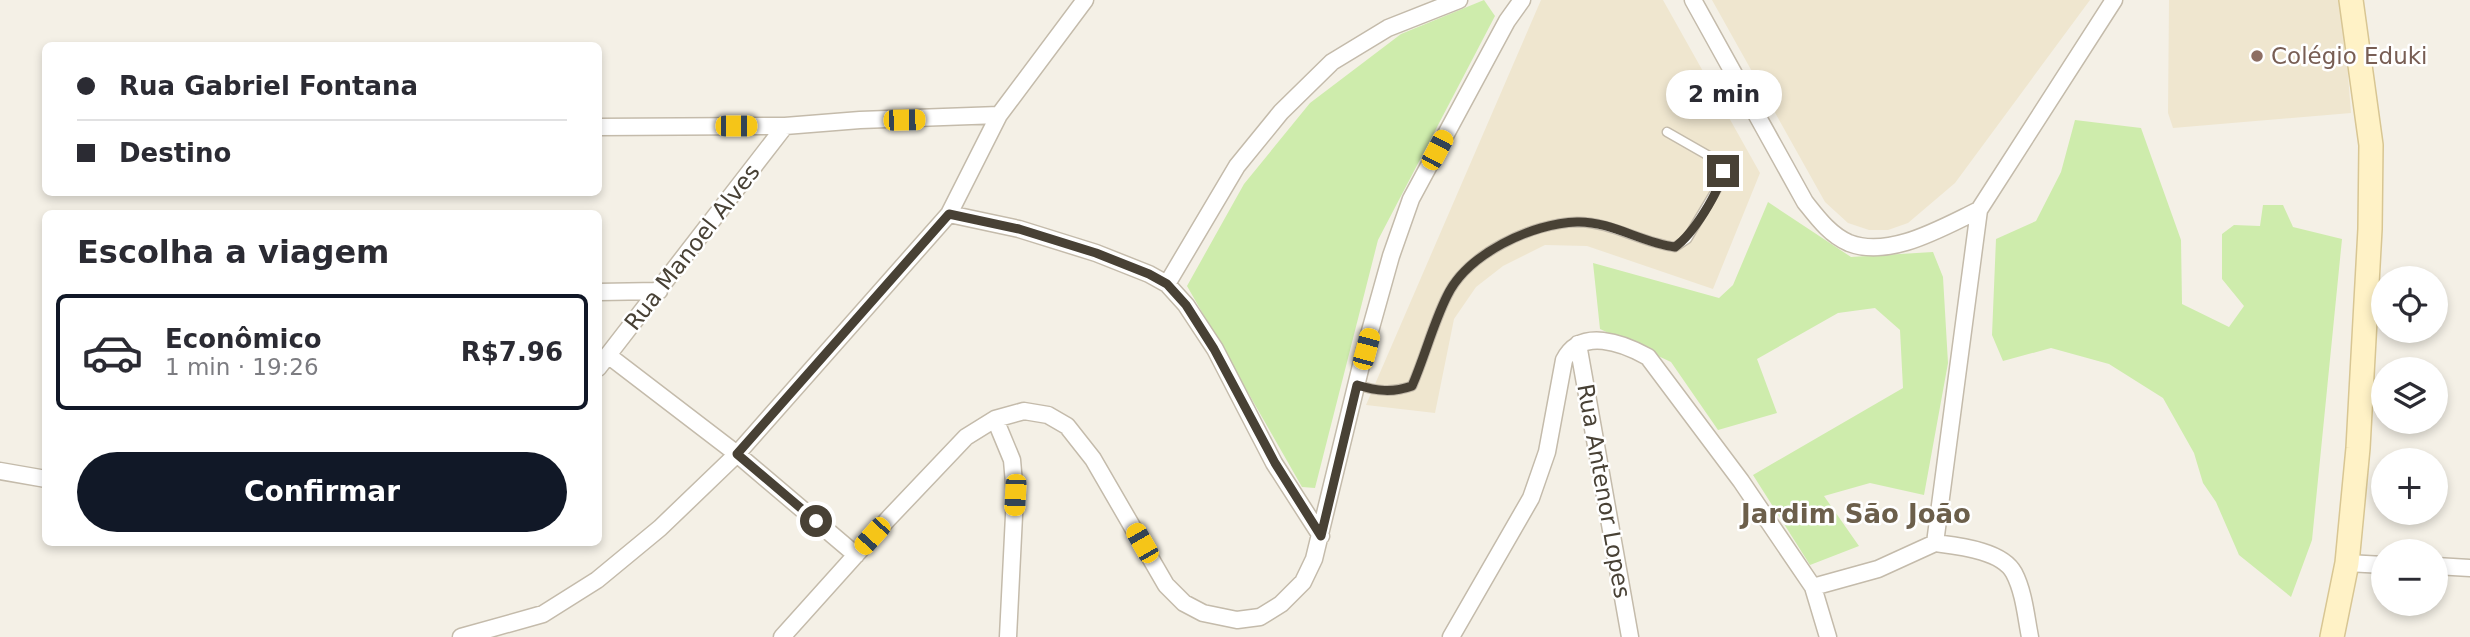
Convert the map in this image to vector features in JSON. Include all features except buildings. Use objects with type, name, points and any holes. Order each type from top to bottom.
[{"type":"main road","points":[[2332,637],[2347,563],[2358,448],[2370,229],[2371,157],[2351,0]]},
{"type":"street","points":[[461,637],[543,614],[597,580],[660,528],[737,454],[949,214],[999,115],[1085,0]]},
{"type":"street","points":[[1167,284],[1237,166],[1281,112],[1332,62],[1388,28],[1459,0]]},
{"type":"street","points":[[1504,0],[1507,20]]},
{"type":"street","points":[[782,637],[966,437],[995,419],[1024,411],[1048,415],[1068,426],[1093,459],[1166,585],[1184,603],[1203,613],[1237,620],[1259,617],[1281,604],[1303,582],[1314,559],[1391,256],[1411,199],[1507,20],[1522,0]]},
{"type":"street","points":[[1693,0],[1805,202],[1826,228],[1849,243],[1881,247],[1908,242],[1979,210]]},
{"type":"street","points":[[1935,543],[1979,210],[2114,0]]},
{"type":"street","points":[[602,127],[785,126],[860,120],[999,115]]},
{"type":"street","name":"Rua Manoel Alves","points":[[604,362],[785,126]]},
{"type":"street","points":[[949,214],[1019,229],[1096,253],[1167,284],[1186,305],[1214,349],[1275,463],[1321,536]]},
{"type":"street","points":[[602,292],[659,291]]},
{"type":"street","points":[[1451,637],[1531,498],[1547,452],[1564,360],[1569,351],[1578,344],[1603,340],[1626,344],[1648,357],[1741,481],[1813,587],[1828,637]]},
{"type":"street","name":"Rua Antenor Lopes","points":[[1578,344],[1630,637]]},
{"type":"street","points":[[604,362],[737,454],[856,555]]},
{"type":"street","points":[[995,419],[1012,460],[1015,495],[1008,637]]},
{"type":"street","points":[[0,471],[42,478]]},
{"type":"street","points":[[1813,587],[1878,569],[1935,543],[1974,549],[1996,558],[2014,572],[2030,637]]},
{"type":"street","points":[[2347,563],[2371,564]]},
{"type":"street","points":[[2448,567],[2470,568]]},
{"type":"street","points":[[1009,619],[1019,637]]},
{"type":"lane","points":[[1357,385],[1377,391],[1396,391],[1412,386],[1448,293],[1472,264],[1522,232],[1577,222],[1606,226],[1657,245],[1675,247],[1687,239],[1721,182],[1723,171],[1716,160],[1667,132]]},
{"type":"shaded area","points":[[1541,0],[1663,0],[1760,173],[1713,289],[1587,246],[1545,245],[1503,266],[1476,287],[1454,319],[1435,413],[1366,405]]},
{"type":"shaded area","points":[[1712,0],[2090,0],[1955,183],[1908,223],[1888,230],[1869,230],[1848,223],[1825,202]]},
{"type":"shaded area","name":"Colégio Eduki","points":[[2169,0],[2342,0],[2351,113],[2173,128],[2168,113]]},
{"type":"green space","points":[[1484,0],[1495,16],[1378,240],[1315,488],[1302,487],[1187,286],[1244,184],[1310,103],[1401,34]]},
{"type":"green space","points":[[2075,120],[2141,128],[2181,240],[2182,304],[2229,327],[2244,306],[2222,279],[2222,234],[2234,225],[2260,226],[2263,205],[2283,205],[2293,227],[2342,239],[2312,540],[2291,597],[2239,555],[2216,502],[2203,483],[2194,453],[2163,398],[2109,364],[2051,348],[2003,361],[1992,335],[1996,239],[2036,221],[2061,172]]},
{"type":"green space","points":[[1768,202],[1851,257],[1933,252],[1943,277],[1948,363],[1924,495],[1870,483],[1824,496],[1859,546],[1810,565],[1753,475],[1903,388],[1900,330],[1875,308],[1838,313],[1757,359],[1777,413],[1718,430],[1671,362],[1600,329],[1593,263],[1719,298],[1733,285]]},
{"type":"place","name":"Colégio Eduki","points":[[2257,56]]},
{"type":"district","name":"Jardim São João","points":[[1856,514]]},
{"type":"route","points":[[816,521],[737,454],[949,214],[1019,229],[1096,253],[1167,284],[1186,305],[1214,349],[1275,463],[1321,536],[1357,385],[1377,391],[1396,391],[1412,386],[1448,293],[1472,264],[1522,232],[1577,222],[1606,226],[1657,245],[1675,247],[1687,239],[1721,182],[1723,171]]}]
